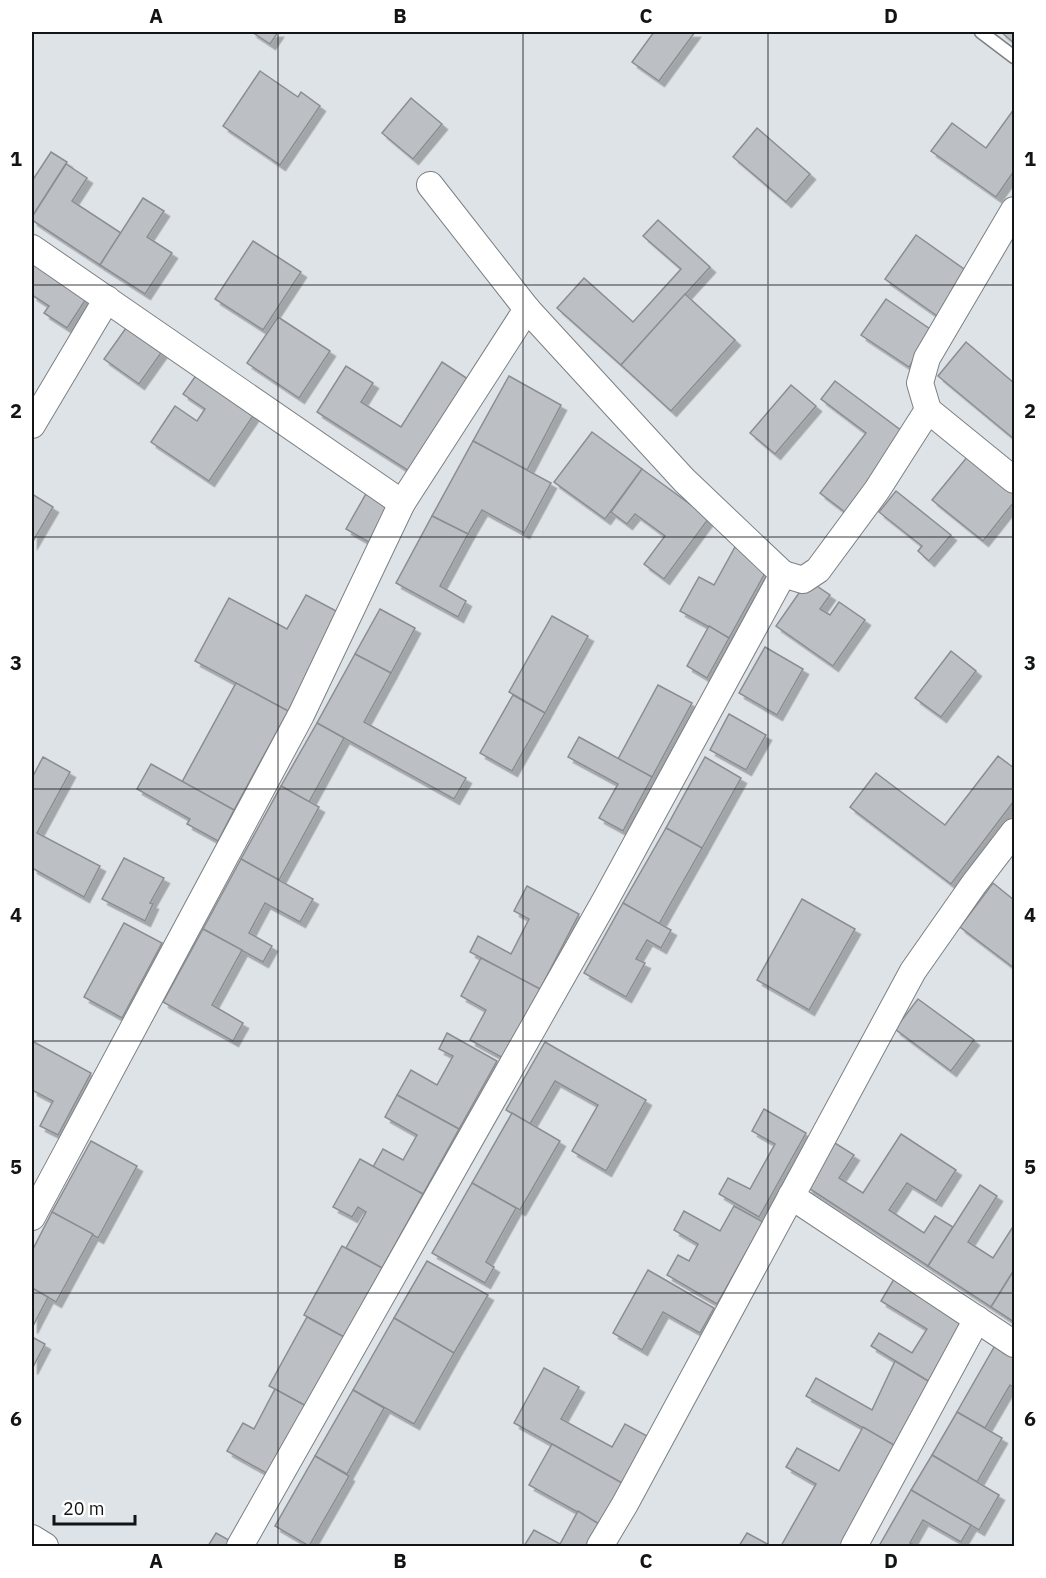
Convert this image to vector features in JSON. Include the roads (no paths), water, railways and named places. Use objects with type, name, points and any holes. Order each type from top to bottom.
[{"type":"street","points":[[430,185],[527,309],[684,480],[783,574],[803,580],[818,570],[877,490],[928,410]]},
{"type":"street","points":[[1014,210],[927,357],[920,383],[928,410],[1014,480]]},
{"type":"street","points":[[32,248],[402,503]]},
{"type":"street","points":[[32,424],[107,299]]},
{"type":"street","points":[[32,1218],[301,715],[402,503],[527,309]]},
{"type":"street","points":[[240,1546],[606,899],[783,574]]},
{"type":"street","points":[[600,1546],[626,1504],[913,971],[1014,832]]},
{"type":"street","points":[[792,1196],[1014,1344]]},
{"type":"street","points":[[854,1546],[977,1319]]},
{"type":"street","points":[[32,1538],[45,1546]]},
{"type":"lane","points":[[981,32],[1014,57]]}]
